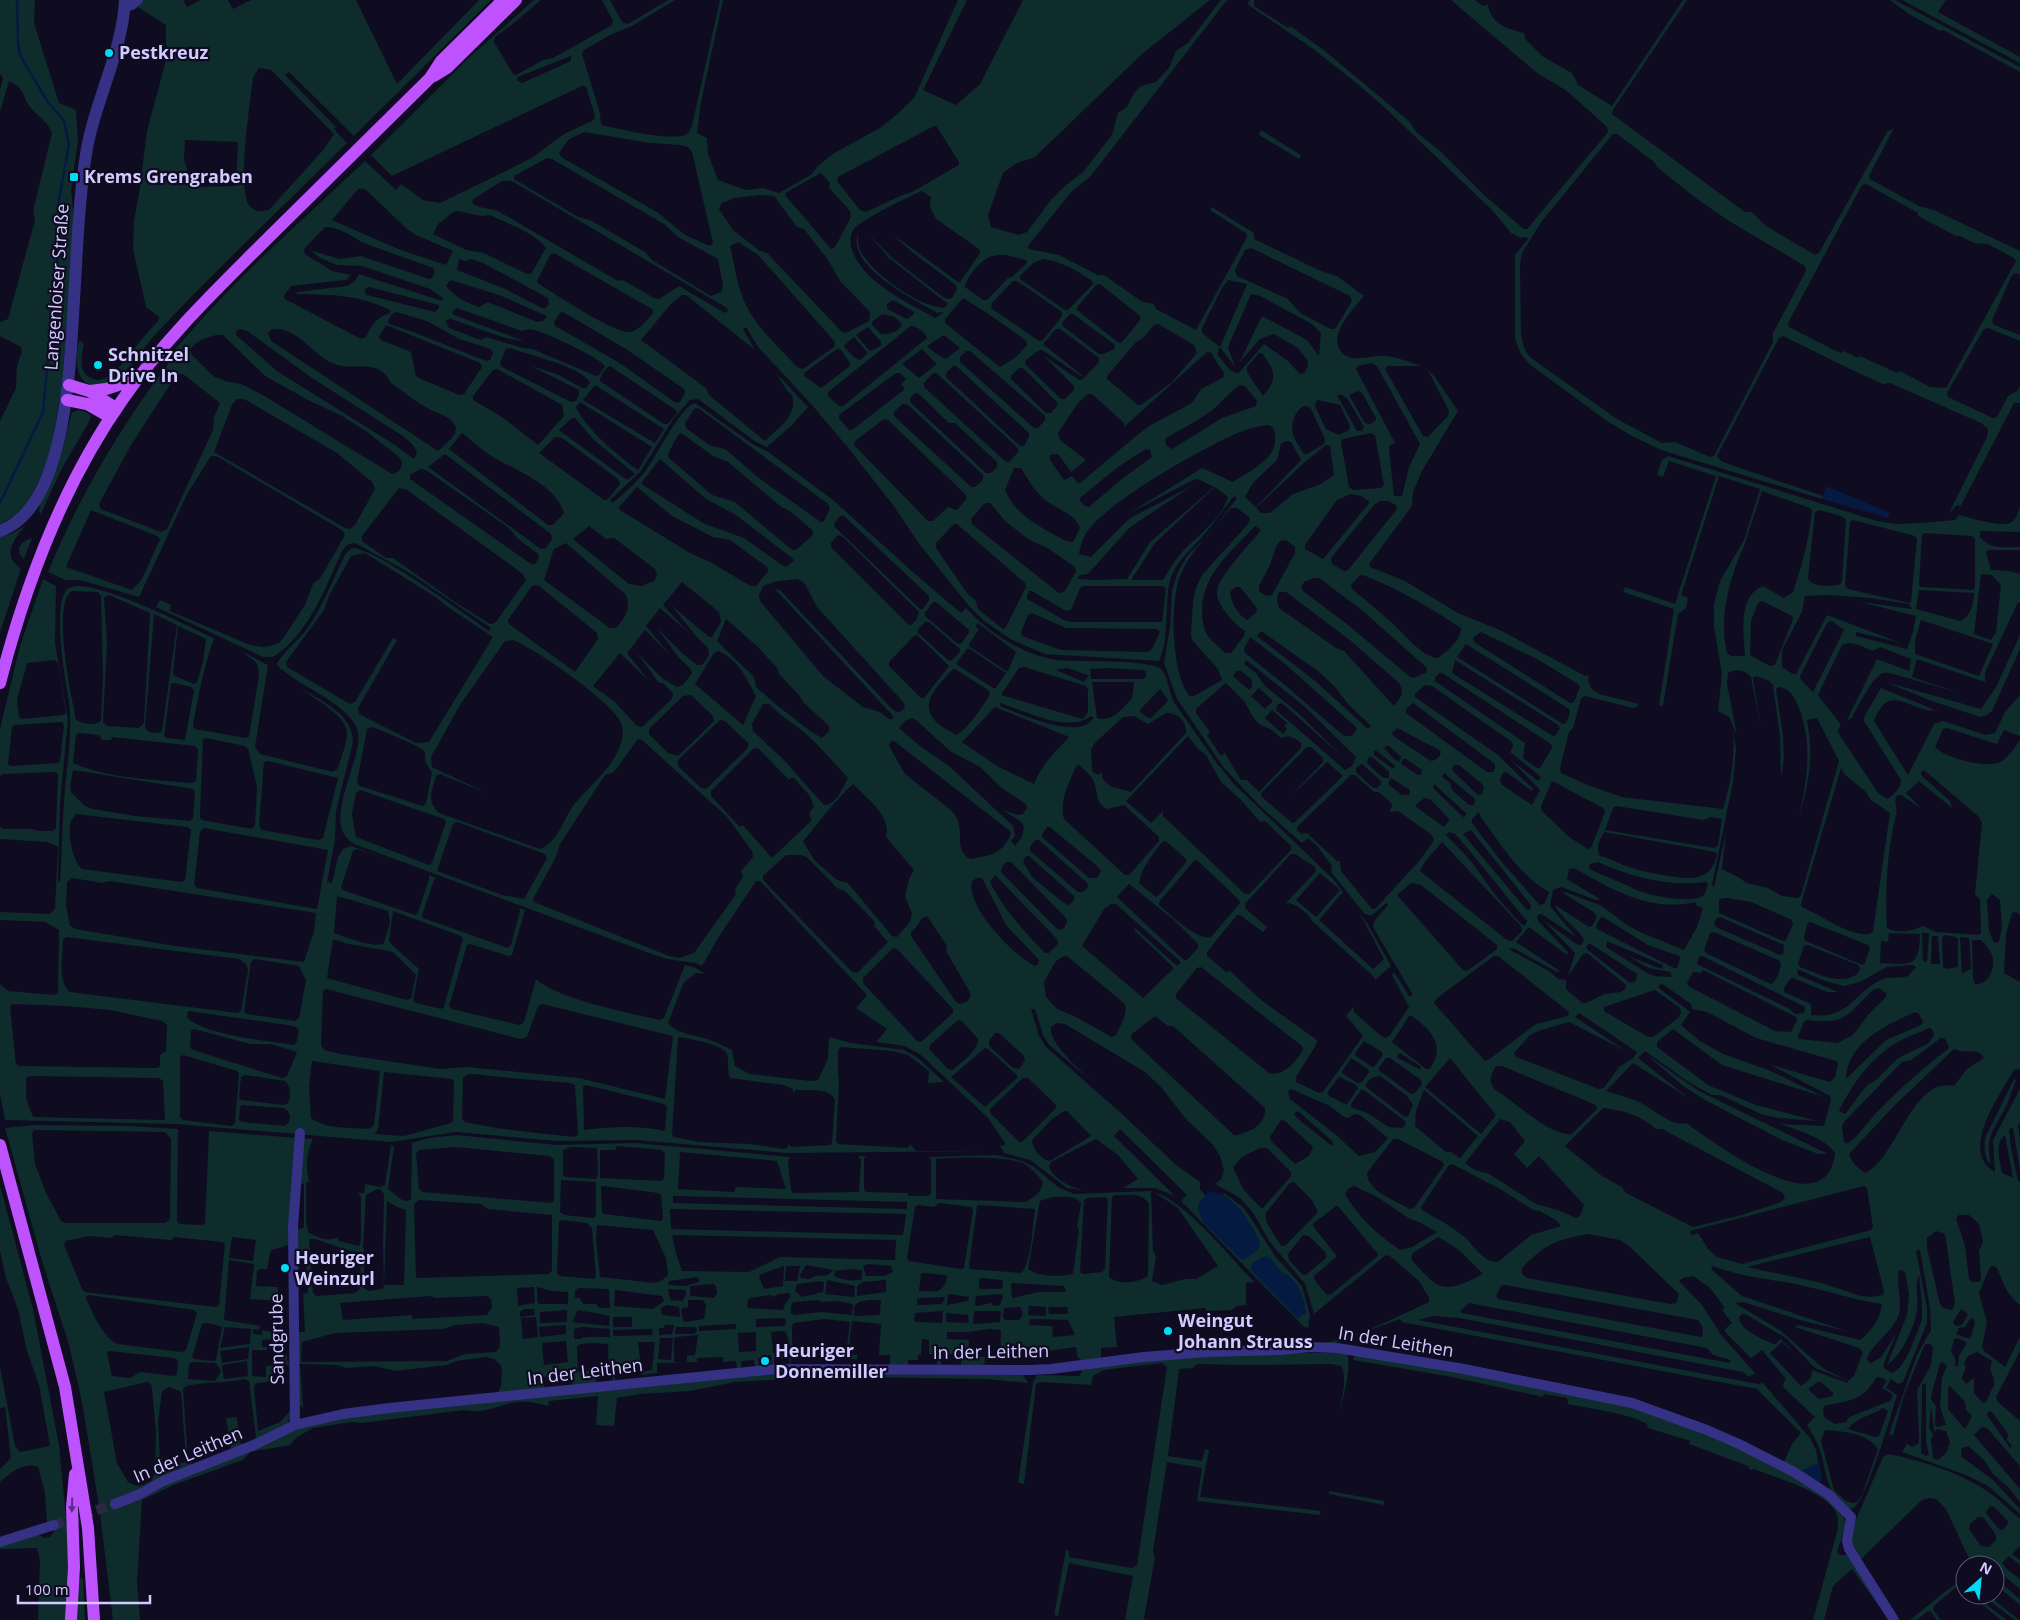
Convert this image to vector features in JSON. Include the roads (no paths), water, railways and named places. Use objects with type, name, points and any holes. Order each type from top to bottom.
[{"type":"main road","points":[[0,683],[18,617],[46,539],[74,478],[113,412],[165,345],[222,284],[430,78],[441,61],[503,0]]},
{"type":"main road","points":[[430,78],[448,68],[516,0]]},
{"type":"main road","points":[[69,385],[90,391],[106,389],[137,380]]},
{"type":"main road","points":[[90,391],[113,412]]},
{"type":"main road","points":[[67,400],[113,412]]},
{"type":"main road","points":[[0,1145],[58,1359],[77,1457],[88,1528],[94,1620]]},
{"type":"main road","points":[[71,1620],[74,1567],[72,1507],[77,1457]]},
{"type":"main road","points":[[93,1588],[101,1620]]},
{"type":"street","points":[[125,4],[132,5],[138,0]]},
{"type":"street","name":"Langenloiser Straße","points":[[3,530],[13,525],[27,511],[45,479],[57,445],[69,385],[85,160],[94,118],[121,36],[125,4]]},
{"type":"street","name":"Sandgrube","points":[[294,1424],[293,1227],[300,1134]]},
{"type":"street","name":"In der Leithen","points":[[115,1504],[140,1494],[163,1481],[254,1445],[294,1424],[343,1414],[389,1408],[777,1369],[1051,1369],[1144,1356],[1281,1350],[1308,1347],[1328,1348],[1464,1369],[1517,1381],[1607,1397],[1641,1406],[1708,1430],[1770,1458],[1828,1494],[1850,1517],[1847,1541],[1849,1549],[1894,1620]]},
{"type":"street","points":[[0,1542],[54,1525]]},
{"type":"water","points":[[1826,486],[1890,513],[1888,518],[1822,499]]},
{"type":"water","points":[[1208,1192],[1217,1193],[1233,1202],[1246,1217],[1260,1241],[1257,1250],[1243,1260],[1204,1223],[1198,1210],[1199,1203]]},
{"type":"water","points":[[1265,1256],[1270,1258],[1299,1288],[1306,1313],[1298,1318],[1251,1270],[1252,1263]]},
{"type":"water","points":[[1819,1463],[1822,1480],[1818,1484],[1797,1472]]},
{"type":"waterway","points":[[0,503],[43,412],[58,254],[59,200],[69,144],[64,121],[47,101],[20,55],[17,0]]},
{"type":"tunnel","points":[[54,1525],[115,1504]]},
{"type":"place","name":"Pestkreuz","points":[[109,53]]},
{"type":"place","name":"Krems Grengraben","points":[[74,177]]},
{"type":"place","name":"Schnitzel Drive In","points":[[98,365]]},
{"type":"place","name":"Heuriger Weinzurl","points":[[285,1268]]},
{"type":"place","name":"Weingut Johann Strauss","points":[[1168,1331]]},
{"type":"place","name":"Heuriger Donnemiller","points":[[765,1361]]}]
